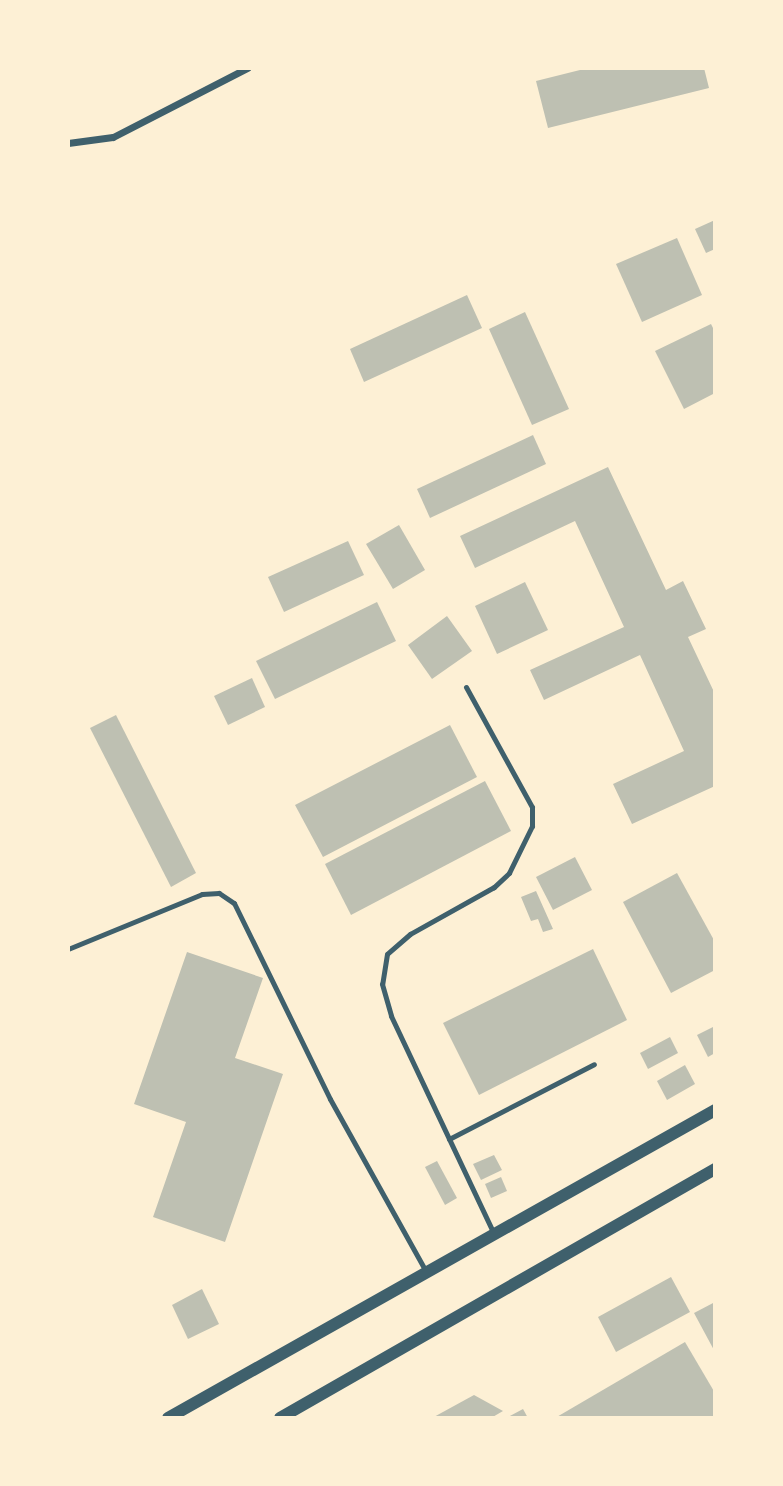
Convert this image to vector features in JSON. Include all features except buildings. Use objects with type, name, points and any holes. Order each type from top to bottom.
[{"type":"street","points":[[68,143],[113,137],[247,68]]},
{"type":"street","points":[[168,1418],[425,1270],[715,1110]]},
{"type":"street","points":[[280,1418],[715,1170]]},
{"type":"lane","points":[[466,687],[532,807],[532,826],[509,873],[494,887],[410,934],[387,954],[382,984],[391,1016],[493,1232]]},
{"type":"lane","points":[[68,949],[202,894],[219,893],[233,903],[330,1099],[425,1270]]},
{"type":"lane","points":[[449,1139],[594,1064]]}]
